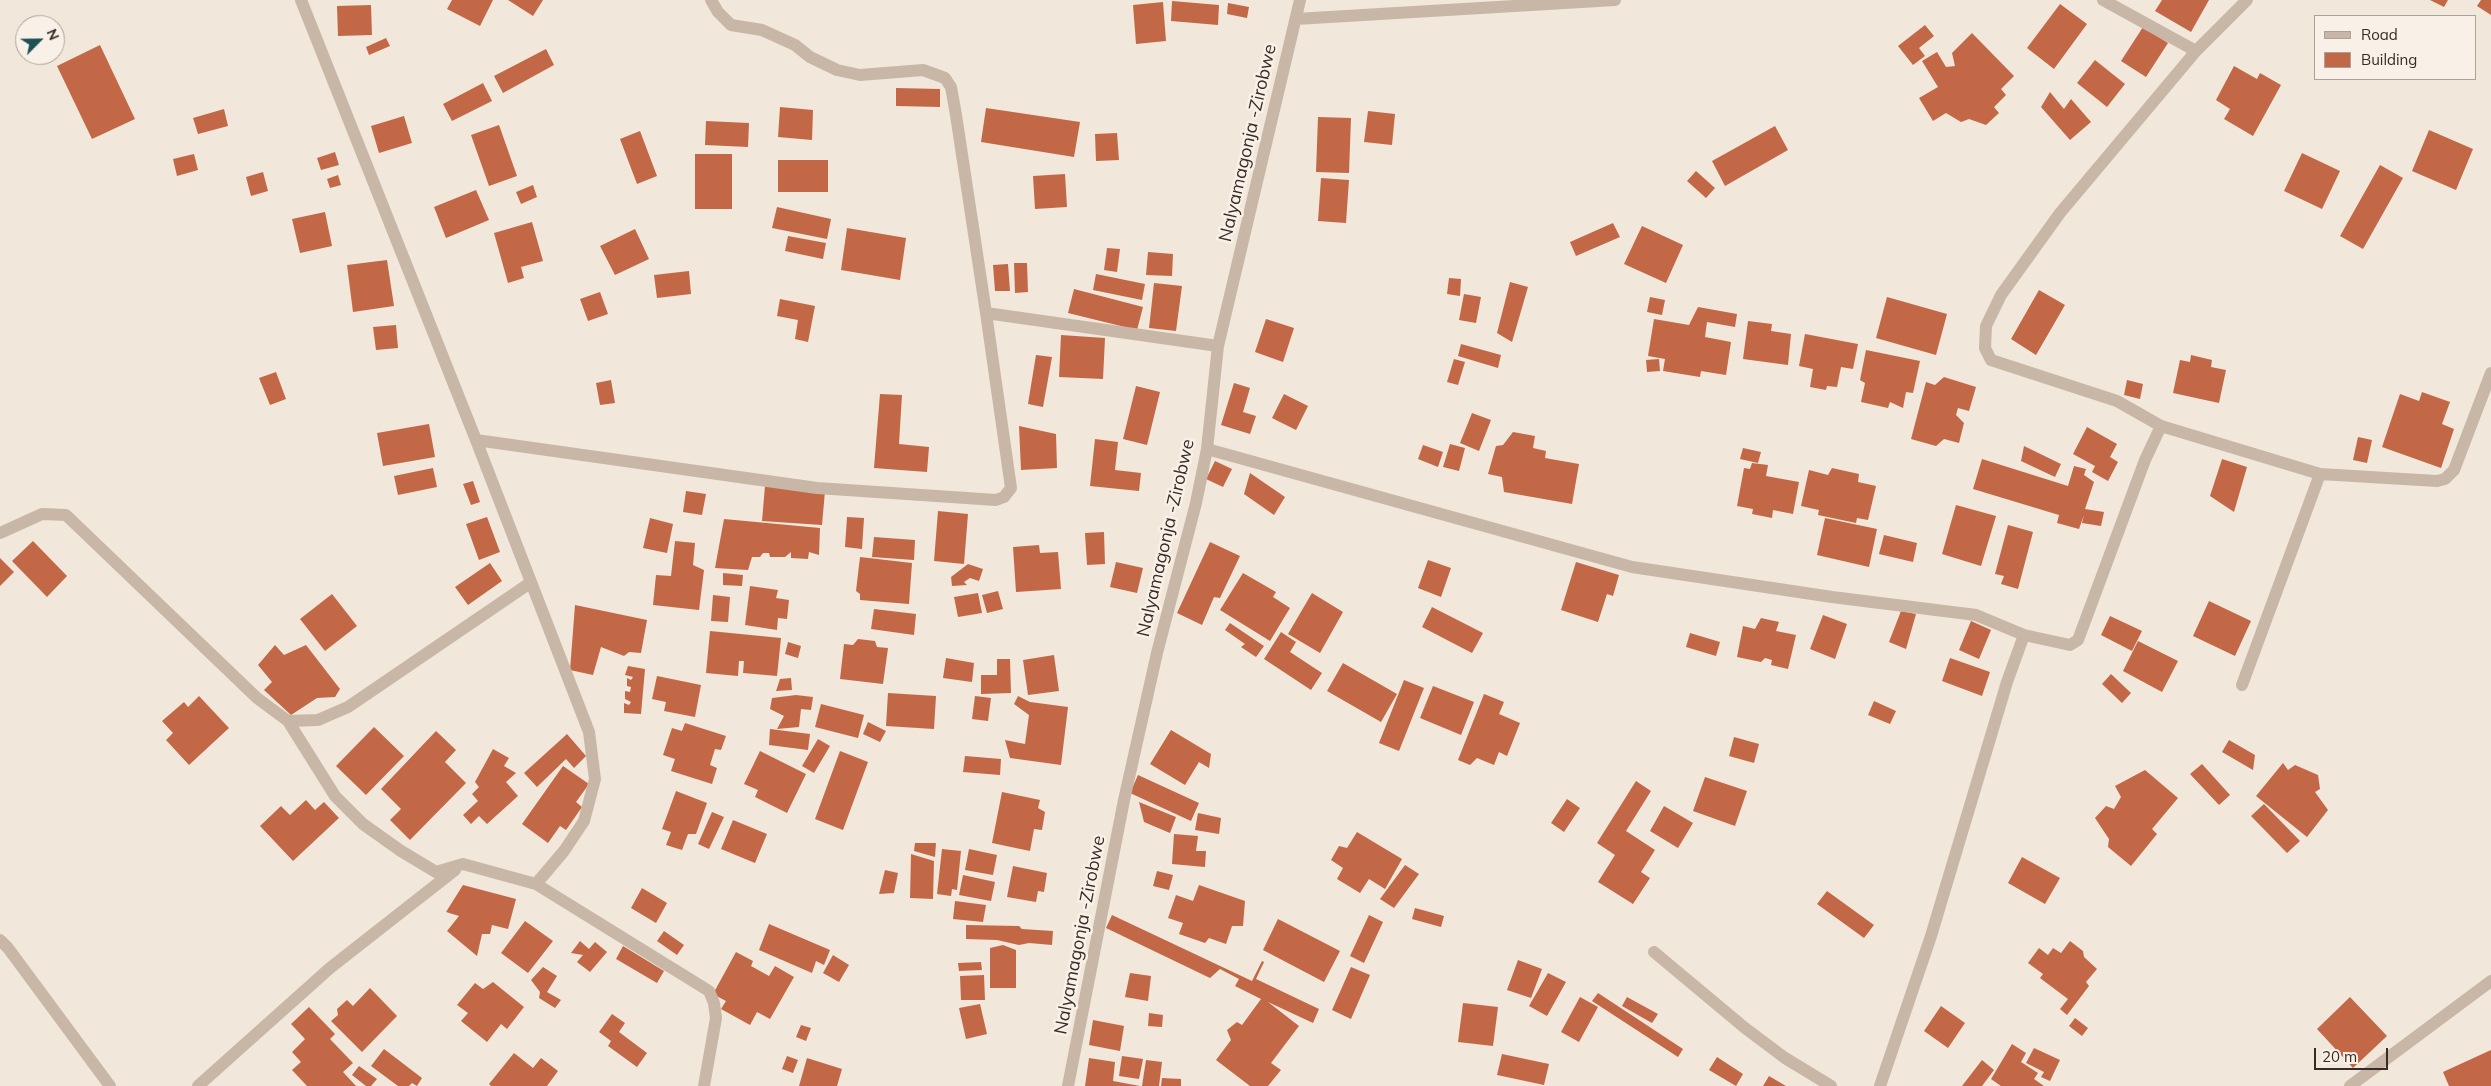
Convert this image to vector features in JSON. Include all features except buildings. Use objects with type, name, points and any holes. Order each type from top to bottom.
[{"type":"street","points":[[301,0],[476,440],[589,732],[595,779],[584,822],[564,851],[536,884]]},
{"type":"street","points":[[476,440],[817,488],[996,500],[1004,497],[1011,488],[951,87],[945,78],[923,70],[860,74],[837,70],[810,57],[795,45],[762,30],[731,25],[718,12],[710,0]]},
{"type":"street","name":"Nalyamagonja -Zirobwe","points":[[1068,1086],[1124,800],[1157,653],[1196,503],[1207,448],[1218,346],[1300,0]]},
{"type":"street","points":[[1296,19],[1615,0]]},
{"type":"street","points":[[2103,0],[2196,51]]},
{"type":"street","points":[[2247,0],[2196,51],[2060,213],[2001,295],[1986,326],[1985,348],[1991,360],[2117,401],[2161,426],[2320,474],[2437,481],[2445,479],[2454,470],[2491,372]]},
{"type":"street","points":[[986,313],[1218,346]]},
{"type":"street","points":[[1207,448],[1632,567],[1832,597],[1976,615],[2024,635],[2070,645],[2078,640],[2145,460],[2161,426]]},
{"type":"street","points":[[2242,685],[2320,474]]},
{"type":"street","points":[[0,533],[42,514],[66,515],[257,698],[288,720],[335,796],[363,824],[436,872],[463,864],[536,884],[708,991],[714,1003],[716,1018],[704,1086]]},
{"type":"street","points":[[288,720],[318,720],[348,707],[530,583]]},
{"type":"street","points":[[1880,1086],[1931,936],[2006,682],[2024,635]]},
{"type":"street","points":[[198,1086],[330,968],[463,864]]},
{"type":"street","points":[[0,940],[8,948],[110,1086]]},
{"type":"street","points":[[1654,952],[1752,1033],[1786,1058],[1831,1086]]},
{"type":"street","points":[[2350,1086],[2491,981]]}]
